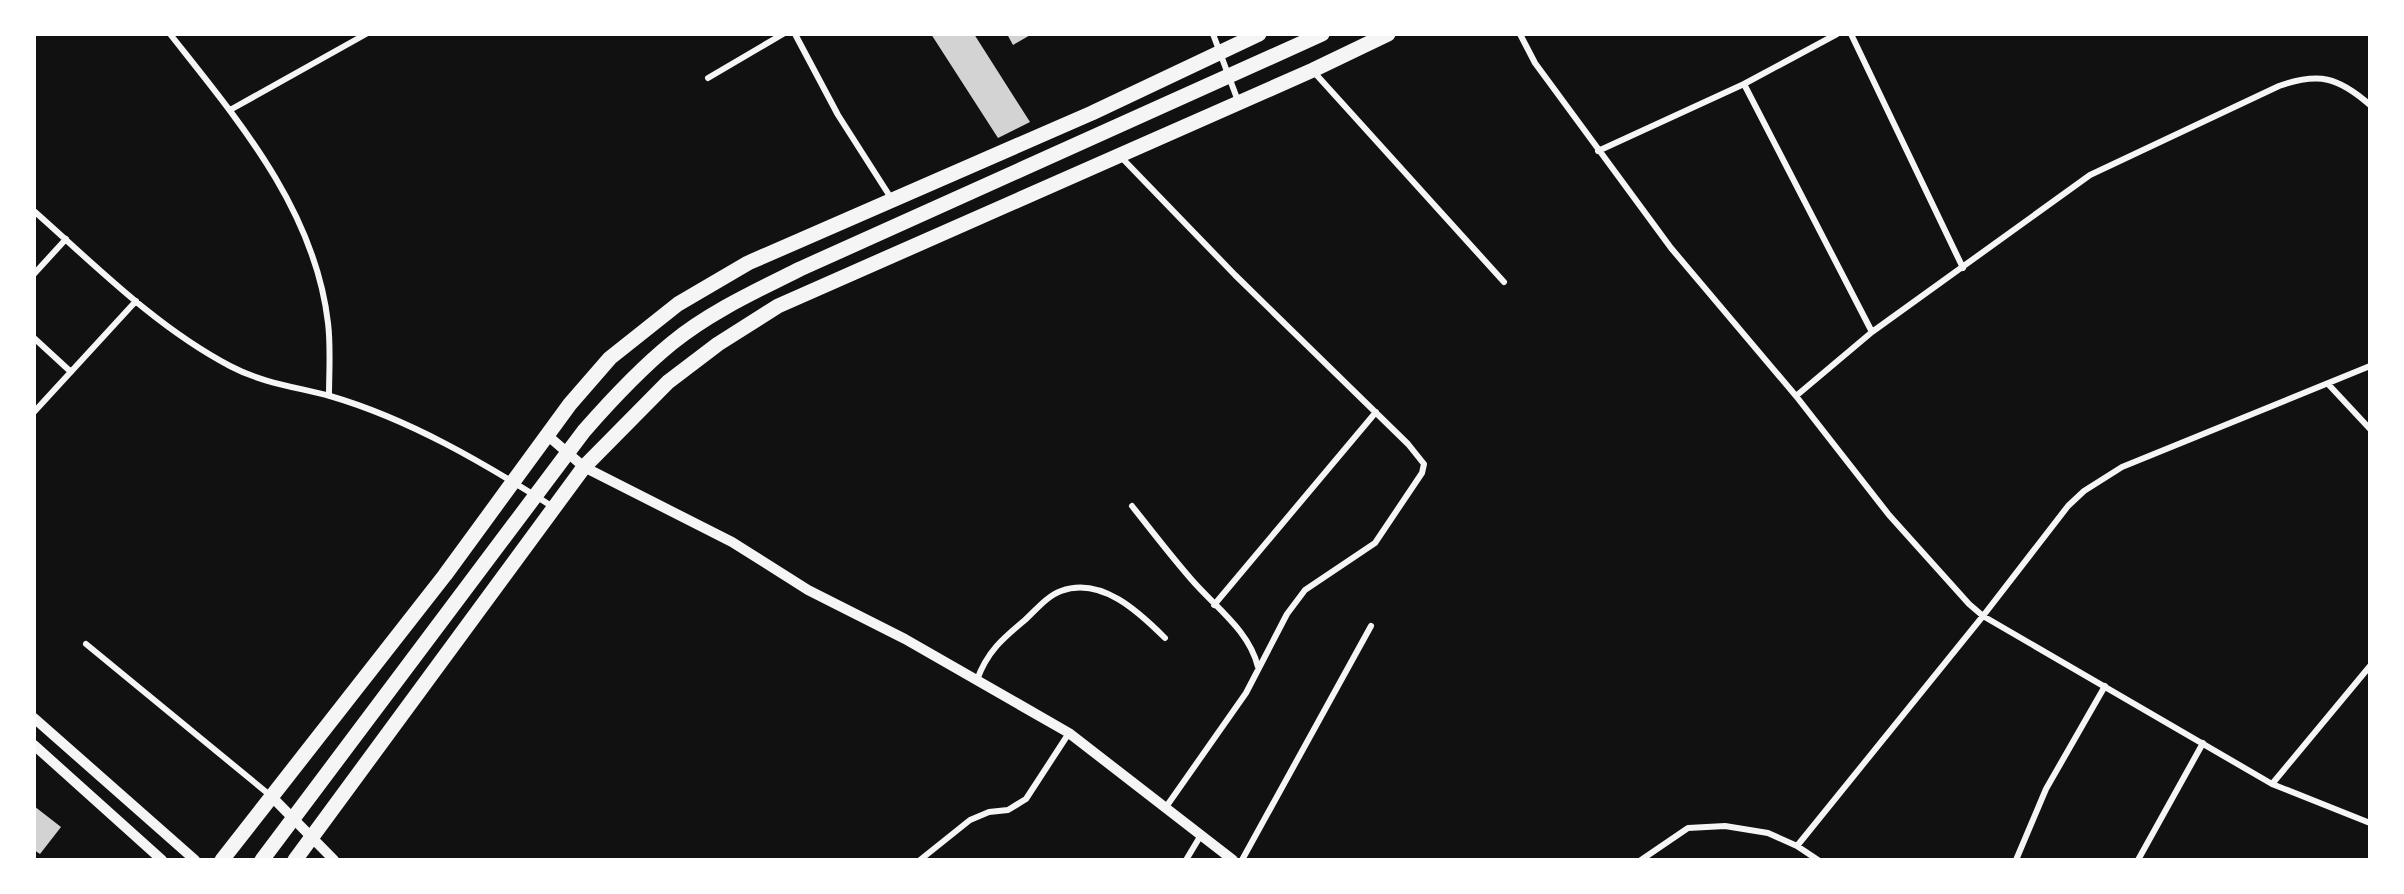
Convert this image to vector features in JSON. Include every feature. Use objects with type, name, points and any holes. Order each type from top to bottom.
[{"type":"main road","points":[[222,860],[445,575],[547,435],[610,358],[678,304],[748,263],[1092,113],[1258,34]]},
{"type":"main road","points":[[262,860],[584,431],[628,381],[674,341],[735,301],[800,269],[1322,34]]},
{"type":"main road","points":[[295,860],[584,467],[668,382],[718,344],[778,306],[1239,103],[1388,34]]},
{"type":"street","points":[[170,34],[230,110],[279,182],[312,249],[328,323],[329,396]]},
{"type":"street","points":[[230,110],[366,34]]},
{"type":"street","points":[[708,78],[783,34]]},
{"type":"street","points":[[795,34],[838,115],[892,199]]},
{"type":"street","points":[[1213,34],[1239,103]]},
{"type":"street","points":[[1520,34],[1535,63],[1671,248],[1796,396],[1930,563],[1983,616],[2272,784],[2370,824]]},
{"type":"street","points":[[1598,151],[1744,84],[1837,34]]},
{"type":"street","points":[[1851,34],[1963,268]]},
{"type":"street","points":[[1313,70],[1504,282]]},
{"type":"street","points":[[1796,396],[1872,332],[2090,175],[2279,86],[2304,78],[2335,80],[2370,105]]},
{"type":"street","points":[[1744,84],[1872,332]]},
{"type":"street","points":[[1119,156],[1235,275],[1376,412],[1424,464],[1422,473],[1375,543],[1305,590],[1287,614],[1246,693],[1166,807]]},
{"type":"street","points":[[34,211],[136,301],[190,342],[248,375],[288,388],[329,396],[409,426],[513,482],[555,508]]},
{"type":"street","points":[[34,274],[66,239]]},
{"type":"street","points":[[34,412],[136,301]]},
{"type":"street","points":[[34,338],[71,372]]},
{"type":"street","points":[[1797,846],[1983,616],[2068,506],[2084,491],[2122,467],[2370,366]]},
{"type":"street","points":[[2328,385],[2370,429]]},
{"type":"street","points":[[1214,605],[1376,412]]},
{"type":"street","points":[[547,435],[584,467],[732,542],[808,590],[1069,733],[1233,860]]},
{"type":"street","points":[[1132,506],[1214,605],[1248,642],[1258,667]]},
{"type":"street","points":[[977,681],[985,658],[1008,634],[1059,592],[1082,586],[1111,596],[1139,612],[1165,638]]},
{"type":"street","points":[[1242,860],[1371,627]]},
{"type":"street","points":[[86,644],[271,796],[313,835],[334,860]]},
{"type":"street","points":[[2272,784],[2370,666]]},
{"type":"street","points":[[2016,860],[2046,789],[2105,686]]},
{"type":"street","points":[[34,718],[195,860]]},
{"type":"street","points":[[920,860],[970,820],[989,812],[1008,810],[1026,799],[1069,733]]},
{"type":"street","points":[[2138,860],[2203,743]]},
{"type":"street","points":[[34,745],[162,860]]},
{"type":"street","points":[[1641,860],[1688,828],[1725,826],[1768,833],[1797,846],[1818,860]]},
{"type":"street","points":[[1185,860],[1201,835]]},
{"type":"building","points":[[931,34],[974,34],[1030,122],[998,138]]},
{"type":"building","points":[[1007,34],[1032,34],[1013,45]]},
{"type":"building","points":[[34,806],[61,827],[40,854],[34,850]]}]
